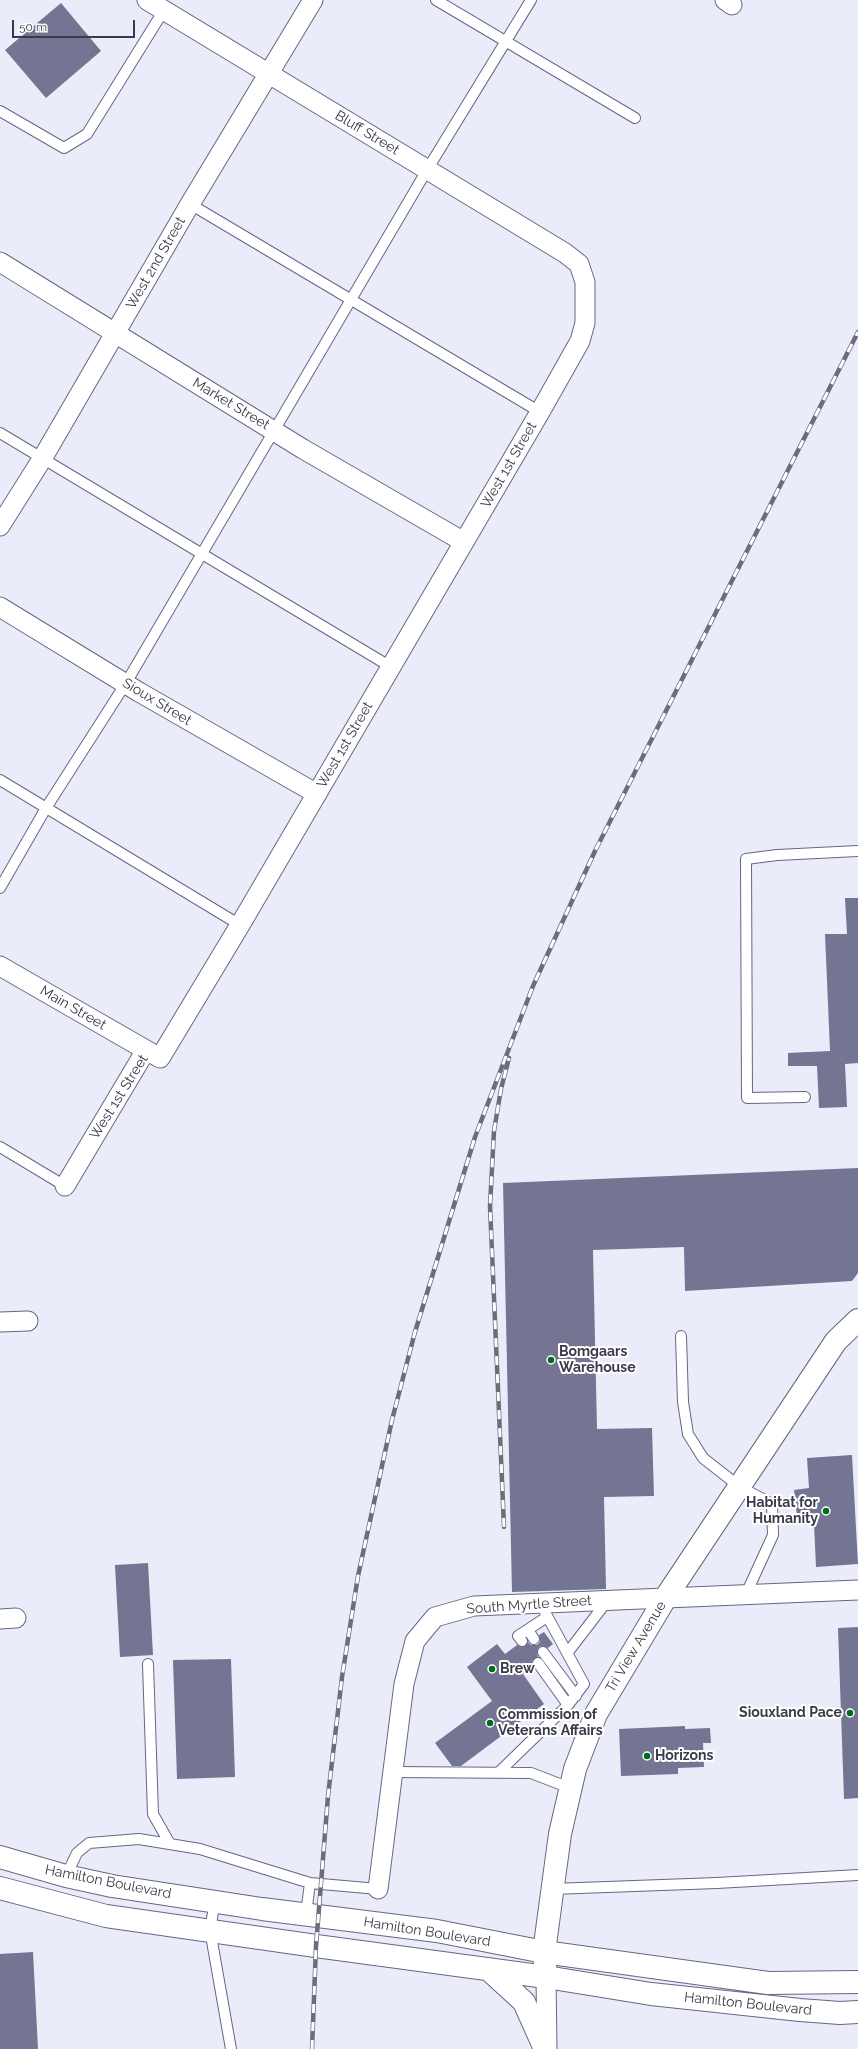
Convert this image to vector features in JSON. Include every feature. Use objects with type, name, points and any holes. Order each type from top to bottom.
[{"type":"main road","name":"Tri View Avenue","points":[[546,1977],[544,1952],[552,1889],[570,1788],[575,1769],[596,1714],[666,1597],[836,1341],[858,1320]]},
{"type":"main road","name":"Hamilton Boulevard","points":[[0,1857],[66,1876],[112,1886],[437,1931],[544,1952],[768,1983],[858,1982]]},
{"type":"main road","name":"Hamilton Boulevard","points":[[0,1888],[106,1916],[546,1977],[651,1994],[800,2010],[840,2013],[858,2012]]},
{"type":"main road","points":[[488,1969],[524,2002],[546,2049]]},
{"type":"street","name":"Bluff Street","points":[[147,0],[270,73],[565,253],[579,264],[582,272]]},
{"type":"street","name":"West 2nd Street","points":[[0,526],[42,459],[190,204],[313,0]]},
{"type":"street","name":"Market Street","points":[[0,262],[303,449],[464,542]]},
{"type":"street","name":"West 1st Street","points":[[65,1186],[146,1050],[160,1058],[240,925],[540,412],[580,341],[585,323],[586,298],[585,282],[582,272]]},
{"type":"street","name":"Sioux Street","points":[[0,607],[126,683],[316,794]]},
{"type":"street","name":"Main Street","points":[[0,966],[146,1050]]},
{"type":"street","points":[[0,1322],[28,1321]]},
{"type":"street","name":"South Myrtle Street","points":[[378,1889],[404,1684],[415,1640],[435,1617],[474,1606],[543,1610],[608,1600],[858,1590]]},
{"type":"street","name":"Tri View Avenue","points":[[546,1977],[546,2049]]},
{"type":"lane","points":[[436,0],[635,118]]},
{"type":"lane","points":[[0,888],[46,808],[126,683],[351,298],[531,0]]},
{"type":"lane","points":[[0,111],[64,148],[87,134],[164,10]]},
{"type":"lane","points":[[190,204],[351,298],[540,412]]},
{"type":"lane","points":[[0,433],[202,552],[391,667]]},
{"type":"lane","points":[[0,780],[240,925]]},
{"type":"lane","points":[[805,1097],[747,1098],[746,859],[777,855],[858,851]]},
{"type":"lane","points":[[0,1148],[65,1186]]},
{"type":"lane","points":[[681,1336],[682,1402],[688,1434],[703,1458],[740,1487],[772,1504],[773,1535],[746,1594]]},
{"type":"lane","points":[[568,1652],[608,1600]]},
{"type":"lane","points":[[499,1772],[568,1705],[584,1684],[568,1652],[543,1610],[528,1630],[518,1636],[522,1641]]},
{"type":"lane","points":[[528,1630],[534,1639]]},
{"type":"lane","points":[[543,1652],[576,1696]]},
{"type":"lane","points":[[538,1663],[568,1705]]},
{"type":"lane","points":[[148,1664],[153,1814],[170,1844]]},
{"type":"lane","points":[[392,1772],[531,1773],[570,1788]]},
{"type":"lane","points":[[66,1876],[77,1853],[89,1843],[139,1839],[200,1849],[310,1883],[378,1889]]},
{"type":"lane","points":[[552,1889],[717,1883],[858,1874]]},
{"type":"lane","points":[[306,1914],[310,1883]]},
{"type":"lane","points":[[215,1901],[210,1930],[231,2049]]},
{"type":"building","points":[[61,3],[101,51],[46,98],[5,50]]},
{"type":"building","points":[[845,898],[858,898],[858,1063],[845,1064],[847,1107],[819,1108],[817,1066],[788,1066],[788,1053],[830,1051],[825,934],[847,934]]},
{"type":"building","name":"Bomgaars Warehouse","points":[[858,1168],[858,1273],[852,1281],[685,1291],[684,1247],[593,1250],[597,1429],[652,1428],[654,1496],[604,1497],[606,1589],[512,1592],[503,1183]]},
{"type":"building","name":"Habitat for Humanity","points":[[852,1455],[858,1564],[816,1567],[814,1524],[798,1525],[794,1490],[809,1488],[807,1458]]},
{"type":"building","points":[[148,1563],[153,1655],[120,1657],[115,1565]]},
{"type":"building","name":"Siouxland Pace","points":[[858,1627],[858,1798],[844,1799],[838,1628]]},
{"type":"building","name":"Commission of Veterans Affairs","points":[[544,1632],[553,1644],[548,1648],[543,1646],[539,1647],[537,1652],[538,1657],[532,1661],[533,1667],[523,1674],[544,1704],[461,1766],[452,1766],[435,1743],[492,1701],[467,1667],[497,1644],[505,1654],[517,1645],[523,1647],[528,1642],[531,1645],[537,1645],[540,1642],[539,1635]]},
{"type":"building","points":[[231,1659],[235,1777],[177,1779],[173,1660]]},
{"type":"building","points":[[685,1726],[685,1729],[710,1728],[711,1743],[703,1743],[704,1767],[678,1768],[678,1774],[621,1776],[619,1729]]},
{"type":"building","points":[[33,1952],[38,2049],[0,2049],[0,1954]]},
{"type":"railway","points":[[312,2049],[316,1946],[328,1796],[342,1677],[358,1576],[392,1420],[415,1332],[475,1137],[533,986],[595,851],[858,332]]},
{"type":"railway","points":[[504,1527],[490,1206],[494,1131],[501,1089],[509,1058]]},
{"type":"place","name":"Bomgaars Warehouse","points":[[551,1360]]},
{"type":"place","name":"Habitat for Humanity","points":[[826,1511]]},
{"type":"place","name":"Brew","points":[[492,1669]]},
{"type":"place","name":"Siouxland Pace","points":[[850,1713]]},
{"type":"place","name":"Commission of Veterans Affairs","points":[[490,1723]]},
{"type":"place","name":"Horizons","points":[[647,1756]]}]
